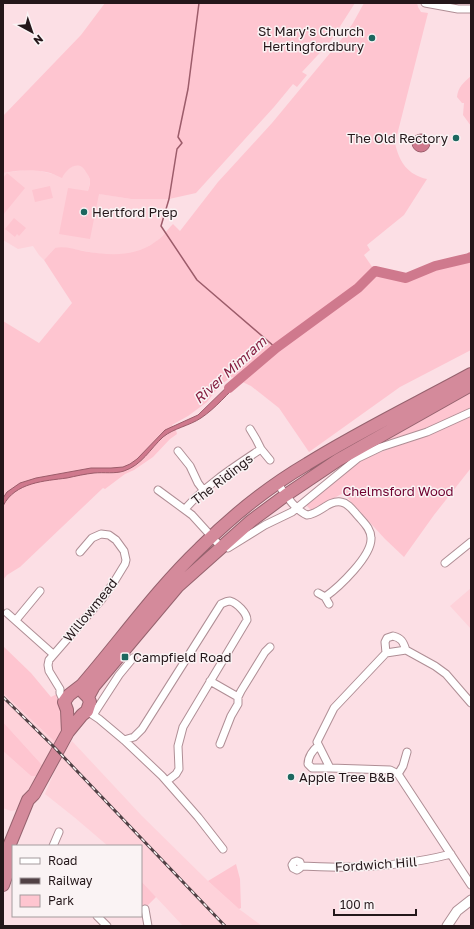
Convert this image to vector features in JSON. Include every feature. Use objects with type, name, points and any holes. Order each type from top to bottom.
[{"type":"highway","points":[[68,732],[66,706],[67,697],[85,682],[171,577],[212,536],[243,509],[305,464],[471,374]]},
{"type":"highway","points":[[88,697],[94,686],[163,602],[178,586],[224,548],[251,521],[286,495],[344,456],[471,386]]},
{"type":"highway","points":[[14,845],[23,810],[28,800],[34,794],[68,732],[87,714],[90,702],[88,697],[82,692],[74,691]]},
{"type":"highway","points":[[66,706],[72,715],[87,714]]},
{"type":"highway","points":[[17,845],[33,802],[34,794]]},
{"type":"highway","points":[[3,885],[12,852]]},
{"type":"main road","points":[[447,926],[458,912],[471,900]]},
{"type":"street","points":[[425,3],[458,9],[471,9]]},
{"type":"street","points":[[158,490],[198,520],[224,548],[298,508],[358,458],[381,447],[427,432],[471,412]]},
{"type":"street","name":"The Ridings","points":[[250,429],[261,449],[270,460]]},
{"type":"street","name":"The Ridings","points":[[185,509],[228,471],[261,449]]},
{"type":"street","points":[[178,451],[190,466],[198,483],[204,491]]},
{"type":"street","points":[[278,484],[286,495],[305,514],[310,515],[332,502],[347,504],[367,526],[370,533],[371,543],[362,560],[343,582],[327,600],[318,593]]},
{"type":"street","name":"Willowmead","points":[[66,706],[60,693],[60,689],[49,671],[48,665],[50,660],[53,654],[102,599],[114,582],[126,560],[124,551],[116,540],[109,534],[101,534],[92,538],[80,552]]},
{"type":"street","points":[[445,563],[471,542]]},
{"type":"street","points":[[16,620],[40,591]]},
{"type":"street","points":[[124,740],[134,737],[142,729],[221,604],[230,601],[240,608],[246,614],[247,620],[182,727],[178,746],[179,769],[176,774],[167,781]]},
{"type":"street","name":"Willowmead","points":[[7,613],[53,654]]},
{"type":"street","points":[[386,653],[385,642],[387,638],[393,636],[404,642],[406,650]]},
{"type":"street","points":[[220,744],[231,716],[238,704],[238,697],[265,652],[270,647]]},
{"type":"street","points":[[330,768],[318,746],[318,740],[334,708],[386,653],[406,650],[435,666],[446,674],[471,703]]},
{"type":"street","points":[[133,658],[87,714],[124,740],[167,781],[223,849]]},
{"type":"street","points":[[210,681],[238,697]]},
{"type":"street","points":[[60,689],[74,691]]},
{"type":"street","points":[[318,746],[314,749],[309,758],[308,764],[312,768],[390,770],[398,774],[471,885]]},
{"type":"street","points":[[398,774],[403,766],[407,752]]},
{"type":"street","points":[[53,845],[58,832]]},
{"type":"street","name":"Fordwich Hill","points":[[302,866],[348,868],[384,866],[451,854]]},
{"type":"street","points":[[145,909],[148,926]]},
{"type":"street","points":[[98,917],[107,926]]},
{"type":"shaded area","points":[[421,134],[427,137],[430,143],[427,149],[421,152],[415,149],[412,143],[415,137]]},
{"type":"shaded area","name":"Hertford Prep","points":[[75,165],[79,165],[86,170],[90,181],[88,192],[131,199],[169,199],[161,226],[166,232],[156,242],[136,253],[107,255],[67,248],[55,248],[44,260],[33,246],[18,249],[3,240],[3,173],[32,169],[57,175]]},
{"type":"shaded area","points":[[235,379],[241,381],[212,410],[196,421],[172,431],[163,437],[136,465],[121,472],[91,473],[31,484],[15,492],[8,498],[3,506],[3,498],[7,492],[20,483],[36,478],[91,468],[123,467],[130,464],[137,459],[165,430],[198,415]]},
{"type":"shaded area","points":[[471,588],[471,629],[450,606]]},
{"type":"shaded area","points":[[3,693],[56,743],[43,766],[3,722]]},
{"type":"shaded area","points":[[72,741],[142,816],[208,881],[239,909],[262,926],[183,926],[142,882],[142,845],[107,845],[45,794],[65,751]]},
{"type":"shaded area","points":[[3,751],[31,776],[36,776],[17,810],[11,811],[3,808]]},
{"type":"green space","points":[[105,3],[355,3],[330,42],[302,72],[307,75],[297,87],[293,84],[196,193],[169,199],[131,199],[99,194],[90,239],[59,234],[68,188],[88,191],[90,185],[89,176],[80,166],[73,166],[70,168],[62,178],[48,172],[33,170],[3,173],[3,116],[81,35]]},
{"type":"green space","points":[[364,3],[417,3],[421,12],[428,13],[395,143],[399,156],[405,167],[420,177],[427,179],[404,215],[367,245],[370,250],[364,255],[375,271],[406,278],[432,267],[471,257],[471,350],[400,387],[309,452],[279,408],[251,386],[232,377],[220,385],[207,402],[188,416],[172,425],[177,434],[170,439],[153,457],[134,470],[125,474],[105,489],[103,488],[20,567],[7,575],[3,580],[3,321],[39,343],[72,303],[44,260],[55,248],[58,247],[102,254],[129,253],[138,251],[155,242],[173,224],[180,231],[218,182],[272,123],[345,35]]},
{"type":"green space","points":[[471,76],[471,126],[463,115],[464,103],[462,103],[457,97],[460,88]]},
{"type":"green space","points":[[7,173],[25,188],[3,215],[3,178]]},
{"type":"green space","points":[[50,186],[53,198],[35,202],[32,190]]},
{"type":"green space","points":[[14,218],[26,228],[19,236],[17,234],[15,237],[5,229]]},
{"type":"green space","points":[[471,390],[471,409],[414,434],[378,443]]},
{"type":"green space","name":"Chelmsford Wood","points":[[471,416],[471,468],[434,515],[404,557],[385,539],[343,493],[312,511],[306,505],[347,470],[363,459]]},
{"type":"green space","points":[[3,646],[31,673],[51,697],[57,694],[62,713],[62,725],[56,743],[3,693]]},
{"type":"green space","points":[[3,722],[43,766],[36,776],[31,776],[3,751]]},
{"type":"green space","points":[[236,864],[240,879],[241,908],[239,909],[208,881]]},
{"type":"green space","points":[[142,882],[156,897],[143,910],[142,909]]},
{"type":"waterway","points":[[199,3],[188,89],[178,137],[182,143],[177,149],[169,199],[161,226],[197,280],[276,348]]},
{"type":"waterway","name":"River Mimram","points":[[229,388],[276,348],[358,288],[375,271],[406,278],[435,266],[471,257]]},
{"type":"railway","points":[[3,697],[55,748],[225,926]]},
{"type":"place","name":"St Mary's Church Hertingfordbury","points":[[372,38]]},
{"type":"place","name":"The Old Rectory","points":[[456,138]]},
{"type":"place","name":"Hertford Prep","points":[[84,212]]},
{"type":"place","name":"Campfield Road","points":[[125,657]]},
{"type":"place","name":"Apple Tree B&B","points":[[291,777]]}]
